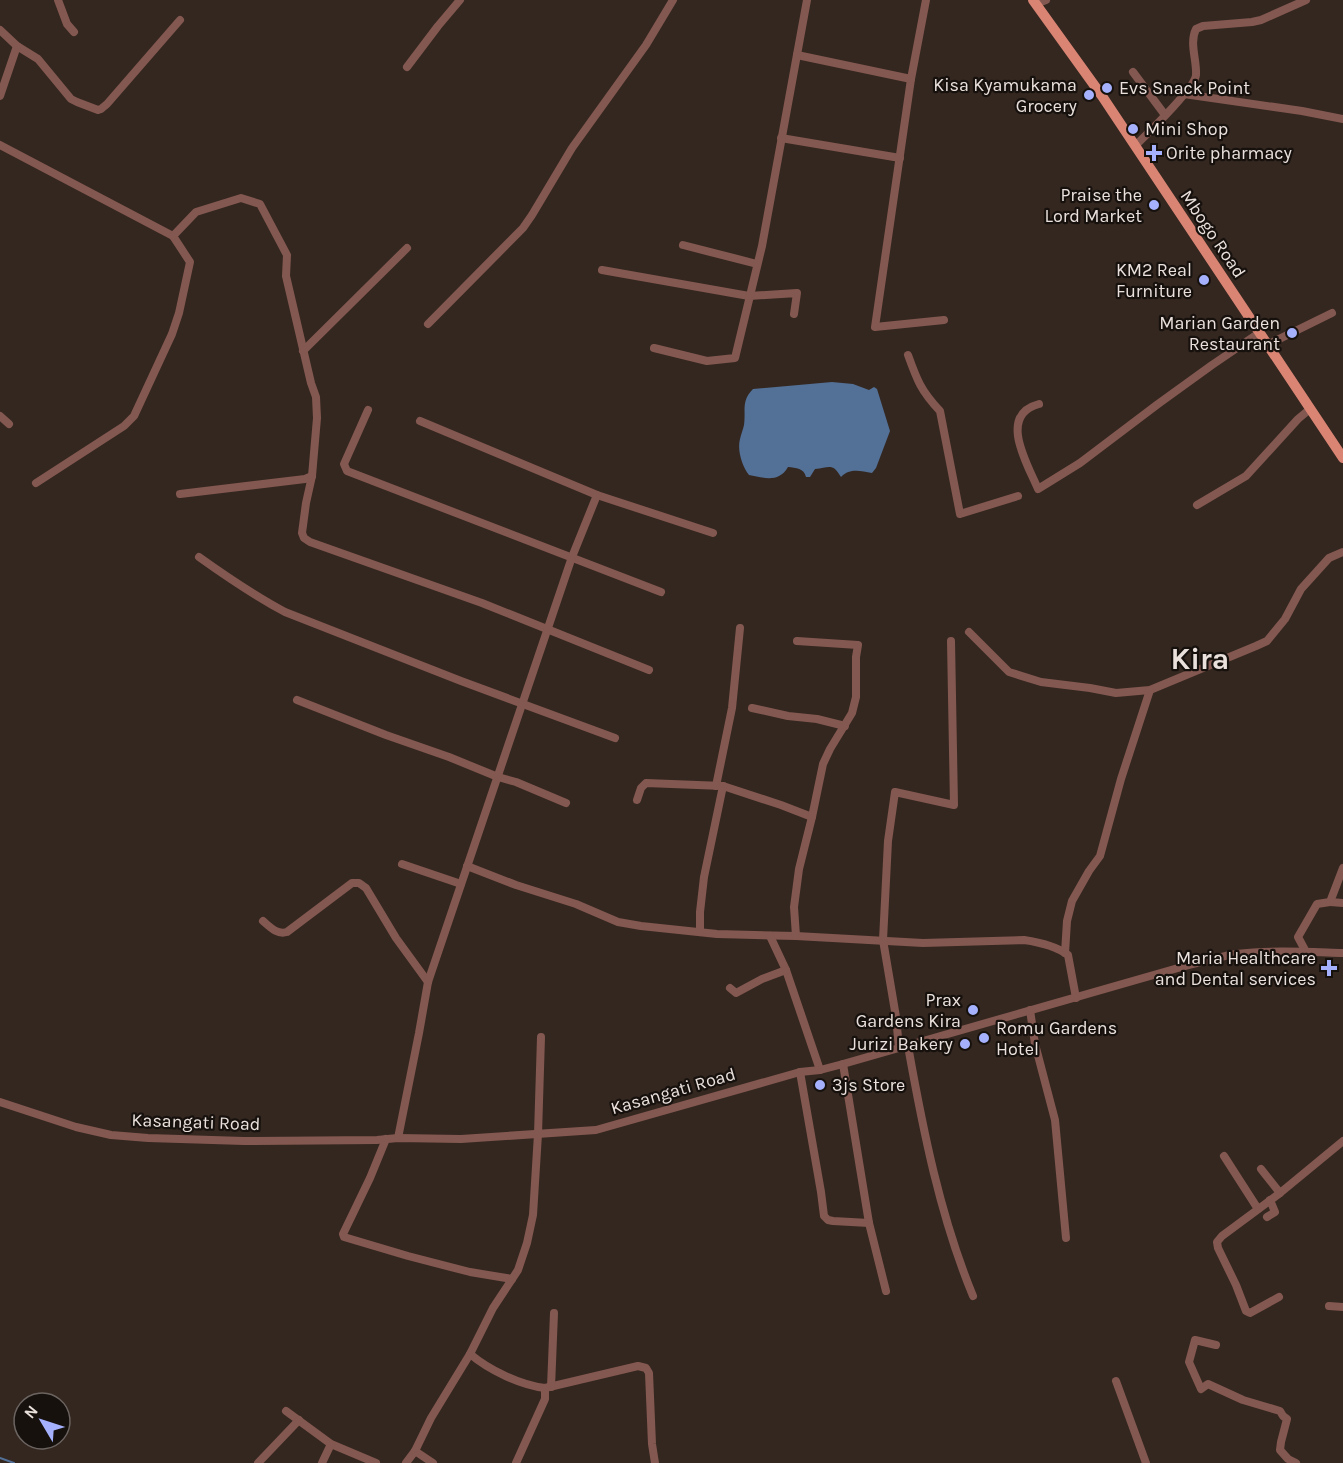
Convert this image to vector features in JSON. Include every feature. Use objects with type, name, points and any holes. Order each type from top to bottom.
[{"type":"main road","name":"Mbogo Road","points":[[1038,1],[1343,458]]},
{"type":"street","points":[[58,0],[67,24],[74,32]]},
{"type":"street","points":[[407,67],[460,0]]},
{"type":"street","points":[[428,324],[523,228],[572,148],[646,45],[674,0]]},
{"type":"street","points":[[654,348],[707,361],[735,358],[757,264],[807,0]]},
{"type":"street","points":[[926,0],[911,79],[875,327],[944,320]]},
{"type":"street","points":[[1135,146],[1184,94],[1195,79],[1193,38],[1199,27],[1261,20],[1306,0]]},
{"type":"street","points":[[0,30],[16,46],[38,59],[71,99],[98,110],[107,104],[180,20]]},
{"type":"street","points":[[0,96],[16,46]]},
{"type":"street","points":[[797,55],[911,79]]},
{"type":"street","points":[[1133,72],[1165,115]]},
{"type":"street","points":[[1184,94],[1343,119]]},
{"type":"street","points":[[781,138],[900,158]]},
{"type":"street","points":[[0,145],[173,236],[190,261],[172,334],[134,416],[124,426],[36,483]]},
{"type":"street","points":[[173,236],[196,212],[241,198],[260,204],[287,255],[286,276],[316,397],[317,418],[312,476],[302,533],[305,540],[482,603],[649,670]]},
{"type":"street","points":[[683,245],[757,264]]},
{"type":"street","points":[[303,351],[407,248]]},
{"type":"street","points":[[602,270],[749,296],[797,293],[794,314]]},
{"type":"street","points":[[1267,345],[1332,313]]},
{"type":"street","points":[[1039,404],[1030,406],[1024,412],[1019,420],[1017,431],[1017,440],[1038,489],[1080,463],[1259,333]]},
{"type":"street","points":[[908,355],[919,385],[940,411],[960,514],[1018,496]]},
{"type":"street","points":[[1197,505],[1246,476],[1310,409]]},
{"type":"street","points":[[368,410],[344,464],[347,471],[661,592]]},
{"type":"street","points":[[0,416],[9,424]]},
{"type":"street","points":[[420,421],[597,495],[713,533]]},
{"type":"street","points":[[180,494],[305,479],[312,476]]},
{"type":"street","points":[[398,1138],[428,982],[572,557],[597,495]]},
{"type":"street","points":[[969,632],[1009,672],[1041,682],[1116,693],[1150,690],[1267,640],[1285,619],[1301,590],[1329,558],[1343,552]]},
{"type":"street","points":[[199,557],[245,590],[285,612],[615,738]]},
{"type":"street","points":[[700,932],[704,877],[732,708],[740,628]]},
{"type":"street","points":[[796,936],[794,907],[799,868],[823,764],[852,713],[856,697],[858,645],[797,641]]},
{"type":"street","points":[[951,641],[954,805],[895,792],[888,841],[883,940],[896,1017],[932,1165],[959,1263],[973,1296]]},
{"type":"street","points":[[1065,952],[1071,901],[1100,856],[1121,779],[1150,690]]},
{"type":"street","points":[[297,700],[566,803]]},
{"type":"street","points":[[752,708],[846,726]]},
{"type":"street","points":[[637,800],[640,788],[646,783],[719,786],[781,805],[812,818]]},
{"type":"street","points":[[402,864],[461,884]]},
{"type":"street","points":[[467,866],[516,885],[576,904],[618,922],[700,932],[770,936],[923,943],[1024,940],[1036,942],[1065,952],[1069,957],[1076,998]]},
{"type":"street","points":[[1330,902],[1343,868]]},
{"type":"street","points":[[263,921],[275,931],[287,932],[352,883],[359,883],[366,888],[396,938],[428,982]]},
{"type":"street","points":[[1306,952],[1298,938],[1317,904],[1343,903]]},
{"type":"street","points":[[770,936],[786,970],[820,1070]]},
{"type":"street","name":"Kasangati Road","points":[[0,1102],[76,1127],[120,1136],[148,1138],[244,1141],[461,1139],[596,1130],[800,1072],[843,1064],[1226,956],[1291,951],[1343,953]]},
{"type":"street","points":[[730,988],[736,993],[762,979],[786,970]]},
{"type":"street","points":[[1030,1010],[1035,1044],[1055,1120],[1066,1238]]},
{"type":"street","points":[[406,1463],[470,1354],[493,1308],[518,1270],[527,1243],[533,1215],[541,1037]]},
{"type":"street","points":[[843,1064],[869,1223],[886,1291]]},
{"type":"street","points":[[800,1072],[824,1216],[833,1221],[869,1223]]},
{"type":"street","points":[[386,1139],[370,1178],[347,1223],[344,1237],[470,1272],[512,1279]]},
{"type":"street","points":[[1278,1297],[1250,1313],[1246,1311],[1217,1242],[1219,1238],[1343,1142]]},
{"type":"street","points":[[1224,1156],[1258,1209]]},
{"type":"street","points":[[1261,1169],[1280,1193]]},
{"type":"street","points":[[1267,1217],[1275,1212],[1270,1200]]},
{"type":"street","points":[[1329,1306],[1343,1307]]},
{"type":"street","points":[[516,1463],[545,1399],[554,1313]]},
{"type":"street","points":[[1216,1345],[1195,1341],[1189,1362],[1201,1389],[1208,1384],[1243,1400],[1280,1411],[1287,1419],[1280,1450],[1288,1459],[1296,1463]]},
{"type":"street","points":[[470,1354],[499,1372],[535,1387],[548,1387],[636,1367],[646,1368],[649,1373],[652,1444],[656,1463]]},
{"type":"street","points":[[1116,1381],[1146,1463]]},
{"type":"street","points":[[286,1411],[331,1443],[376,1463]]},
{"type":"street","points":[[258,1463],[299,1420]]},
{"type":"street","points":[[322,1463],[331,1443]]},
{"type":"street","points":[[415,1451],[433,1463]]},
{"type":"water","points":[[832,382],[853,384],[869,390],[874,387],[877,389],[890,431],[872,473],[852,471],[841,477],[836,470],[828,467],[815,469],[810,477],[806,477],[802,470],[788,467],[776,477],[749,475],[741,458],[739,443],[744,425],[745,402],[749,393],[753,389]]},
{"type":"waterway","points":[[0,1458],[14,1463]]},
{"type":"place","name":"Evs Snack Point","points":[[1107,88]]},
{"type":"place","name":"Kisa Kyamukama Grocery","points":[[1089,95]]},
{"type":"place","name":"Mini Shop","points":[[1133,129]]},
{"type":"place","name":"Orite pharmacy","points":[[1154,153]]},
{"type":"place","name":"Praise the Lord Market","points":[[1154,205]]},
{"type":"place","name":"KM2 Real Furniture","points":[[1204,280]]},
{"type":"place","name":"Marian Garden Restaurant","points":[[1292,333]]},
{"type":"place","name":"Maria Healthcare and Dental services","points":[[1329,968]]},
{"type":"place","name":"Prax Gardens Kira","points":[[973,1010]]},
{"type":"place","name":"Romu Gardens Hotel","points":[[984,1038]]},
{"type":"place","name":"Jurizi Bakery","points":[[965,1044]]},
{"type":"place","name":"3js Store","points":[[820,1085]]},
{"type":"district","name":"Kira","points":[[1200,659]]}]
